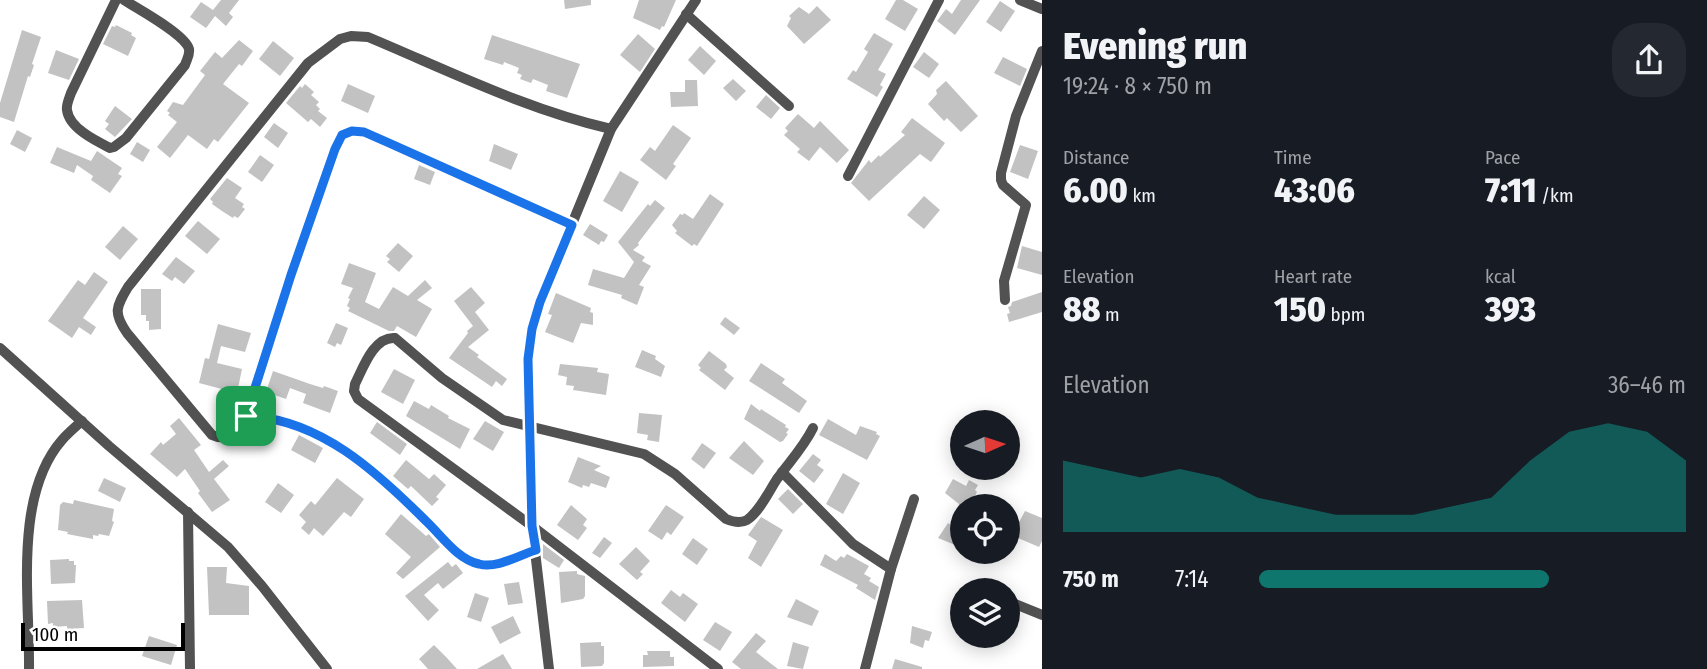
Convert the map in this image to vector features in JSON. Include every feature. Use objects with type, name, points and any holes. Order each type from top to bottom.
[{"type":"street","points":[[116,0],[71,93],[67,110],[70,119],[82,131],[110,148],[114,148],[126,138],[185,65],[190,54],[181,37],[124,0]]},
{"type":"street","points":[[550,669],[532,526],[528,359],[532,329],[540,302],[611,129],[696,0]]},
{"type":"street","points":[[848,176],[939,0]]},
{"type":"street","points":[[1020,0],[1042,9]]},
{"type":"street","points":[[686,14],[789,106]]},
{"type":"street","points":[[572,225],[364,132],[347,132],[338,141],[335,149],[246,416],[237,430],[229,436],[218,438],[212,435],[119,321],[118,304],[128,287],[245,138],[308,63],[340,39],[351,36],[368,37],[505,94],[581,122],[611,129]]},
{"type":"street","points":[[1006,300],[1005,274],[1026,205],[1003,184],[1001,173],[1016,116],[1042,51]]},
{"type":"street","points":[[718,669],[532,526],[358,399],[353,388],[379,343],[382,339],[391,337],[407,347],[442,378],[503,420],[529,424],[644,454],[675,474],[726,519],[735,523],[746,520],[757,509],[782,472],[797,456],[813,428]]},
{"type":"street","points":[[0,348],[228,547],[327,669]]},
{"type":"street","points":[[246,416],[311,430],[340,445],[406,501],[464,559],[481,565],[493,565],[536,550]]},
{"type":"street","points":[[29,669],[28,561],[32,513],[46,464],[62,440],[82,421]]},
{"type":"street","points":[[782,472],[853,544],[891,569]]},
{"type":"street","points":[[865,669],[891,569],[914,499]]},
{"type":"street","points":[[188,512],[190,669]]},
{"type":"street","points":[[1020,606],[1042,615]]},
{"type":"building","points":[[221,0],[239,0],[229,13],[233,17],[226,26],[215,16],[206,28],[190,17],[201,2],[213,10]]},
{"type":"building","points":[[564,0],[591,0],[591,5],[565,9]]},
{"type":"building","points":[[639,0],[676,0],[664,27],[660,30],[633,18]]},
{"type":"building","points":[[896,0],[903,0],[918,9],[905,31],[885,19]]},
{"type":"building","points":[[961,0],[980,0],[955,35],[937,21],[946,9],[952,14]]},
{"type":"building","points":[[1000,1],[1015,11],[1001,32],[986,22]]},
{"type":"building","points":[[817,6],[831,20],[804,44],[787,26],[791,18],[789,16],[799,7],[809,14]]},
{"type":"building","points":[[116,25],[136,38],[128,56],[103,44],[112,26]]},
{"type":"building","points":[[22,30],[41,37],[14,122],[0,117],[0,103]]},
{"type":"building","points":[[874,33],[893,44],[878,70],[886,74],[877,97],[847,79],[853,70],[856,72],[868,52],[864,49]]},
{"type":"building","points":[[638,34],[655,49],[640,72],[620,55]]},
{"type":"building","points":[[492,35],[580,64],[567,98],[546,91],[548,85],[533,79],[531,83],[520,79],[522,75],[517,73],[519,68],[484,59]]},
{"type":"building","points":[[239,40],[253,51],[223,84],[249,103],[218,142],[214,139],[207,149],[188,135],[170,158],[157,147],[177,122],[167,111],[173,102],[183,105],[205,75],[200,71],[215,52],[222,58]]},
{"type":"building","points":[[273,41],[294,58],[280,76],[259,59]]},
{"type":"building","points":[[700,46],[716,61],[704,75],[688,60]]},
{"type":"building","points":[[56,50],[79,59],[69,80],[48,73]]},
{"type":"building","points":[[924,52],[939,64],[929,78],[913,67]]},
{"type":"building","points":[[1003,57],[1027,69],[1020,86],[994,73]]},
{"type":"building","points":[[733,79],[746,91],[736,101],[723,88]]},
{"type":"building","points":[[685,80],[697,80],[698,106],[671,107],[670,92],[685,92]]},
{"type":"building","points":[[946,81],[978,116],[961,132],[947,118],[944,121],[928,104],[937,94],[936,90]]},
{"type":"building","points":[[305,84],[314,92],[311,95],[319,102],[316,105],[320,109],[318,111],[327,118],[320,127],[311,119],[308,122],[286,103],[300,86],[302,88]]},
{"type":"building","points":[[348,84],[375,96],[368,113],[341,101]]},
{"type":"building","points":[[766,95],[780,108],[771,119],[756,107]]},
{"type":"building","points":[[115,106],[132,119],[115,137],[105,129],[109,124],[105,121]]},
{"type":"building","points":[[798,114],[814,128],[820,121],[849,150],[837,163],[820,147],[809,161],[797,152],[800,149],[784,135],[788,131],[785,128]]},
{"type":"building","points":[[912,118],[945,143],[931,162],[920,154],[869,201],[851,183],[869,160],[871,163],[879,155],[880,157],[905,135],[901,132]]},
{"type":"building","points":[[274,123],[288,133],[278,148],[264,137]]},
{"type":"building","points":[[673,125],[691,138],[673,164],[676,166],[666,180],[640,160],[650,147],[655,151]]},
{"type":"building","points":[[17,130],[32,138],[25,152],[10,144]]},
{"type":"building","points":[[137,142],[150,150],[143,162],[130,154]]},
{"type":"building","points":[[494,144],[518,154],[511,170],[489,161]]},
{"type":"building","points":[[1020,145],[1038,151],[1028,179],[1010,172]]},
{"type":"building","points":[[57,147],[91,161],[97,151],[122,168],[118,174],[122,176],[110,193],[91,180],[93,176],[77,165],[74,173],[50,163]]},
{"type":"building","points":[[260,155],[274,165],[262,182],[248,172]]},
{"type":"building","points":[[419,165],[435,172],[430,185],[414,179]]},
{"type":"building","points":[[620,171],[639,182],[622,212],[603,201]]},
{"type":"building","points":[[227,178],[242,188],[235,198],[244,204],[242,207],[245,209],[238,218],[222,211],[212,204],[210,199]]},
{"type":"building","points":[[710,194],[724,204],[697,246],[692,246],[675,233],[677,231],[672,225],[680,214],[684,213],[693,219]]},
{"type":"building","points":[[924,196],[940,210],[924,229],[907,215]]},
{"type":"building","points":[[655,200],[665,208],[633,250],[645,257],[642,261],[651,266],[639,285],[644,287],[637,305],[621,298],[622,295],[588,285],[593,269],[624,278],[634,262],[618,242],[648,204],[650,206]]},
{"type":"building","points":[[198,221],[220,239],[207,254],[185,236]]},
{"type":"building","points":[[590,224],[608,235],[599,245],[583,235]]},
{"type":"building","points":[[123,226],[138,239],[120,260],[105,247]]},
{"type":"building","points":[[398,243],[413,256],[399,272],[387,262],[390,259],[386,256]]},
{"type":"building","points":[[1022,246],[1042,252],[1042,275],[1017,268]]},
{"type":"building","points":[[176,257],[195,271],[184,284],[175,277],[172,281],[162,274]]},
{"type":"building","points":[[349,263],[376,273],[365,302],[379,309],[393,287],[408,296],[425,280],[432,288],[417,300],[432,309],[416,337],[397,326],[394,331],[389,331],[348,311],[348,298],[353,288],[341,284]]},
{"type":"building","points":[[94,272],[108,282],[83,318],[96,327],[91,335],[79,327],[72,338],[48,321],[78,280],[85,285]]},
{"type":"building","points":[[471,287],[485,303],[475,312],[489,330],[468,347],[507,379],[502,386],[496,381],[492,387],[449,358],[473,326],[454,301]]},
{"type":"building","points":[[141,289],[161,289],[161,329],[149,330],[146,315],[141,315]]},
{"type":"building","points":[[1042,292],[1042,312],[1009,322],[1008,307],[1012,302]]},
{"type":"building","points":[[556,293],[591,308],[590,312],[593,313],[593,325],[581,323],[573,343],[545,332],[552,315],[548,314]]},
{"type":"building","points":[[725,317],[740,328],[734,335],[720,324]]},
{"type":"building","points":[[336,323],[348,328],[341,345],[337,343],[335,347],[327,343]]},
{"type":"building","points":[[218,324],[251,333],[245,352],[221,346],[217,363],[242,369],[237,393],[199,383],[205,358],[209,359]]},
{"type":"building","points":[[642,350],[656,356],[655,359],[665,366],[661,377],[635,367]]},
{"type":"building","points":[[709,351],[726,364],[724,370],[734,378],[725,390],[699,370],[701,368],[698,365]]},
{"type":"building","points":[[761,363],[785,379],[782,383],[807,401],[799,413],[749,381]]},
{"type":"building","points":[[560,364],[598,368],[597,372],[609,374],[606,395],[573,390],[574,386],[566,385],[567,377],[558,375]]},
{"type":"building","points":[[394,369],[415,380],[403,404],[381,392]]},
{"type":"building","points":[[273,371],[338,391],[330,413],[303,403],[306,394],[290,388],[286,399],[266,392]]},
{"type":"building","points":[[414,401],[429,409],[431,405],[449,416],[448,418],[470,429],[460,449],[406,416]]},
{"type":"building","points":[[751,404],[786,425],[789,429],[783,441],[780,442],[744,419]]},
{"type":"building","points":[[639,413],[662,415],[659,442],[647,440],[648,435],[637,433]]},
{"type":"building","points":[[179,418],[201,445],[194,450],[209,472],[223,460],[229,466],[214,479],[230,500],[212,512],[185,469],[177,477],[150,454],[161,442],[163,445],[176,434],[170,426]]},
{"type":"building","points":[[828,419],[856,435],[860,426],[877,432],[880,436],[867,460],[819,435]]},
{"type":"building","points":[[485,421],[504,432],[493,451],[473,439]]},
{"type":"building","points":[[377,422],[407,444],[400,455],[370,433]]},
{"type":"building","points":[[299,435],[323,448],[315,463],[291,450]]},
{"type":"building","points":[[744,441],[764,461],[753,475],[729,458]]},
{"type":"building","points":[[702,443],[716,453],[704,469],[691,459]]},
{"type":"building","points":[[813,454],[821,460],[817,465],[824,470],[814,483],[799,471]]},
{"type":"building","points":[[578,457],[601,466],[594,470],[610,477],[606,488],[591,483],[589,487],[583,485],[582,488],[568,482]]},
{"type":"building","points":[[406,460],[429,479],[434,474],[446,485],[432,506],[411,486],[408,489],[393,476]]},
{"type":"building","points":[[843,473],[860,483],[843,514],[826,504]]},
{"type":"building","points":[[104,478],[126,488],[120,502],[98,491]]},
{"type":"building","points":[[337,478],[364,499],[351,517],[344,512],[323,536],[314,528],[309,535],[301,528],[306,522],[299,515],[311,501],[315,505]]},
{"type":"building","points":[[952,480],[966,486],[969,480],[978,485],[976,494],[950,494],[950,497],[945,493]]},
{"type":"building","points":[[278,483],[294,495],[281,513],[265,502]]},
{"type":"building","points":[[788,489],[803,504],[793,514],[778,499]]},
{"type":"building","points":[[74,500],[114,509],[114,522],[109,536],[93,535],[93,539],[58,530],[60,505],[63,502],[73,504]]},
{"type":"building","points":[[571,505],[587,519],[583,525],[587,528],[578,540],[557,525]]},
{"type":"building","points":[[666,505],[684,517],[671,535],[667,532],[662,540],[648,531]]},
{"type":"building","points":[[1025,511],[1042,518],[1042,541],[1039,547],[1020,539],[1020,521]]},
{"type":"building","points":[[401,514],[426,536],[429,534],[440,547],[403,579],[396,573],[411,557],[385,534]]},
{"type":"building","points":[[761,517],[783,530],[761,567],[748,558],[757,541],[748,535]]},
{"type":"building","points":[[948,523],[950,524],[950,543],[938,538]]},
{"type":"building","points":[[604,537],[612,543],[600,558],[592,553]]},
{"type":"building","points":[[693,538],[708,549],[697,565],[682,554]]},
{"type":"building","points":[[543,544],[564,560],[559,568],[543,558]]},
{"type":"building","points":[[636,547],[650,561],[637,580],[619,564]]},
{"type":"building","points":[[825,554],[836,561],[847,554],[869,566],[864,574],[879,587],[875,600],[856,588],[858,585],[820,565]]},
{"type":"building","points":[[69,559],[76,565],[75,583],[51,584],[50,560]]},
{"type":"building","points":[[448,562],[452,567],[456,564],[463,573],[443,589],[438,583],[424,595],[439,610],[428,621],[405,596]]},
{"type":"building","points":[[207,567],[227,567],[226,583],[249,586],[249,615],[209,615]]},
{"type":"building","points":[[577,571],[577,574],[585,576],[585,596],[583,599],[561,603],[559,572]]},
{"type":"building","points":[[519,582],[523,603],[508,605],[504,584]]},
{"type":"building","points":[[671,590],[680,597],[683,593],[698,604],[685,622],[661,603]]},
{"type":"building","points":[[475,593],[489,598],[481,622],[467,617]]},
{"type":"building","points":[[796,599],[819,611],[812,626],[787,617]]},
{"type":"building","points":[[82,600],[84,628],[67,629],[67,626],[53,627],[53,623],[48,624],[47,601]]},
{"type":"building","points":[[513,616],[521,633],[500,644],[491,627]]},
{"type":"building","points":[[715,622],[732,632],[720,651],[703,640]]},
{"type":"building","points":[[912,626],[932,632],[929,641],[925,640],[923,648],[910,643]]},
{"type":"building","points":[[756,633],[766,641],[756,652],[778,669],[741,669],[732,662]]},
{"type":"building","points":[[149,636],[177,645],[171,665],[142,656]]},
{"type":"building","points":[[601,642],[601,646],[604,646],[602,666],[581,667],[580,643]]},
{"type":"building","points":[[793,642],[809,647],[803,669],[787,666]]},
{"type":"building","points":[[434,645],[457,669],[428,669],[419,659]]},
{"type":"building","points":[[647,651],[670,651],[670,657],[674,657],[674,666],[643,667],[643,655],[648,655]]},
{"type":"building","points":[[503,654],[512,669],[477,669]]},
{"type":"building","points":[[895,659],[922,667],[922,669],[892,669]]},
{"type":"route","points":[[347,132],[364,132],[572,225],[540,302],[532,329],[528,359],[532,526],[536,550],[493,565],[481,565],[464,559],[406,501],[340,445],[311,430],[258,416],[246,416],[335,149],[342,135],[347,132]]}]
